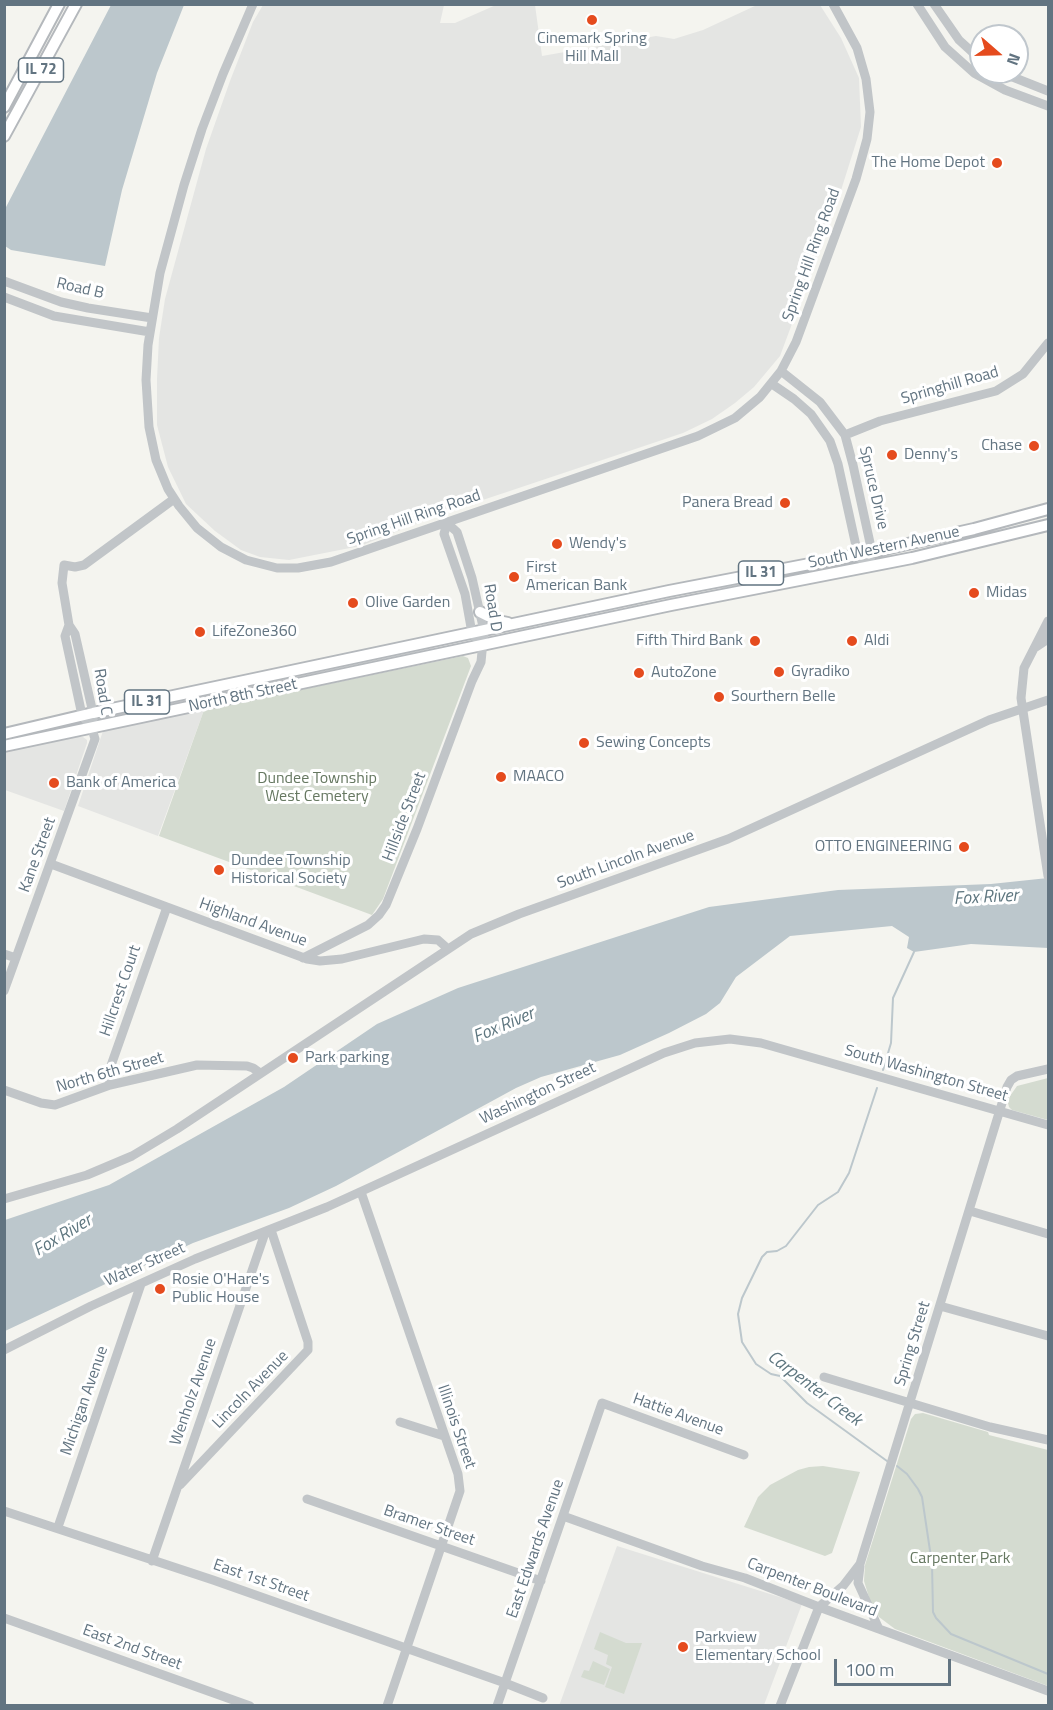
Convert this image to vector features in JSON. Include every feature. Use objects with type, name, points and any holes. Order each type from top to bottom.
[{"type":"main road","name":"IL 72","points":[[4,107],[59,4]]},
{"type":"main road","name":"IL 72","points":[[4,136],[76,4]]},
{"type":"main road","name":"South Western Avenue","points":[[472,633],[669,591],[872,552],[974,529],[1048,509]]},
{"type":"main road","name":"South Western Avenue","points":[[482,646],[671,605],[868,567],[1048,525]]},
{"type":"main road","points":[[480,612],[498,621],[514,624]]},
{"type":"main road","name":"North 8th Street","points":[[4,734],[472,633]]},
{"type":"main road","name":"North 8th Street","points":[[4,746],[482,646]]},
{"type":"main road","points":[[235,684],[238,697]]},
{"type":"street","name":"Spring Hill Ring Road","points":[[253,4],[223,74],[189,167],[168,244],[152,318],[146,380],[149,427],[159,470],[174,499],[197,528],[221,547],[246,560],[277,568],[319,566],[706,433],[742,413],[772,384],[796,342],[856,179],[867,140],[870,112],[866,79],[857,48],[832,4]]},
{"type":"street","points":[[917,4],[937,36],[957,59],[974,73],[1005,90],[1048,106]]},
{"type":"street","points":[[934,4],[949,28],[969,51]]},
{"type":"street","points":[[937,36],[949,28]]},
{"type":"street","points":[[1029,83],[1048,91]]},
{"type":"street","name":"Road B","points":[[4,281],[62,302],[152,318]]},
{"type":"street","name":"Road B","points":[[4,297],[54,316],[150,332]]},
{"type":"street","name":"Springhill Road","points":[[845,435],[880,421],[996,391],[1023,374],[1048,343]]},
{"type":"street","name":"Spruce Drive","points":[[781,371],[820,402],[845,435],[854,465],[872,552],[868,567]]},
{"type":"street","name":"Spruce Drive","points":[[772,384],[811,414],[830,441],[838,464],[858,555],[868,567]]},
{"type":"street","name":"Road C","points":[[92,729],[93,713],[75,634],[69,625],[62,583],[64,565],[75,567],[84,565],[174,499]]},
{"type":"street","name":"Road D","points":[[447,523],[457,532],[472,578],[484,631],[482,646],[472,633],[465,594],[444,534],[447,523]]},
{"type":"street","points":[[1036,647],[1048,621]]},
{"type":"street","name":"Road C","points":[[69,625],[65,636],[82,716],[92,729]]},
{"type":"street","points":[[1048,635],[1045,641],[1029,656],[1023,672],[1022,708],[1048,874]]},
{"type":"street","name":"Hillside Street","points":[[303,958],[368,925],[386,905],[481,662],[482,646]]},
{"type":"street","name":"South Lincoln Avenue","points":[[260,1073],[471,934],[728,839],[967,730],[1048,700]]},
{"type":"street","name":"Kane Street","points":[[4,991],[92,746],[95,737],[92,729]]},
{"type":"street","name":"Highland Avenue","points":[[51,864],[303,958],[320,961],[342,959],[424,939],[438,940],[447,948]]},
{"type":"street","name":"Hillcrest Court","points":[[110,1086],[108,1074],[167,907]]},
{"type":"street","points":[[4,954],[16,958]]},
{"type":"street","name":"Washington Street","points":[[301,1217],[361,1192],[672,1049],[709,1041],[737,1040],[761,1043],[794,1052]]},
{"type":"street","name":"South Washington Street","points":[[794,1052],[1048,1125]]},
{"type":"street","name":"North 6th Street","points":[[4,1090],[53,1105],[110,1086],[203,1065],[247,1066],[260,1073]]},
{"type":"street","name":"Spring Street","points":[[819,1607],[843,1586],[860,1564],[1007,1087],[1014,1077],[1048,1069]]},
{"type":"street","points":[[4,1199],[118,1163],[177,1129],[260,1073]]},
{"type":"street","name":"Illinois Street","points":[[361,1192],[458,1474],[460,1491],[387,1706]]},
{"type":"street","points":[[970,1211],[1048,1234]]},
{"type":"street","name":"Water Street","points":[[4,1350],[62,1320],[195,1259],[301,1217]]},
{"type":"street","name":"Wenholz Avenue","points":[[152,1561],[268,1232]]},
{"type":"street","name":"Lincoln Avenue","points":[[177,1488],[308,1350],[308,1340],[268,1232]]},
{"type":"street","name":"Michigan Avenue","points":[[58,1527],[141,1284]]},
{"type":"street","points":[[940,1306],[1048,1336]]},
{"type":"street","points":[[824,1377],[990,1427],[1048,1440]]},
{"type":"street","name":"Hattie Avenue","points":[[602,1403],[744,1455]]},
{"type":"street","name":"East Edwards Avenue","points":[[498,1706],[602,1403]]},
{"type":"street","points":[[400,1422],[444,1436]]},
{"type":"street","name":"Bramer Street","points":[[307,1499],[541,1581]]},
{"type":"street","name":"East 1st Street","points":[[4,1511],[213,1580],[543,1698]]},
{"type":"street","name":"Carpenter Boulevard","points":[[563,1516],[702,1566],[745,1578],[1048,1691]]},
{"type":"street","points":[[860,1564],[858,1583],[879,1629]]},
{"type":"street","points":[[780,1706],[819,1607]]},
{"type":"street","name":"East 2nd Street","points":[[4,1618],[250,1706]]},
{"type":"shaded area","points":[[263,5],[444,5],[440,23],[455,23],[496,5],[535,5],[542,56],[656,36],[674,39],[703,30],[757,5],[820,5],[841,38],[859,78],[861,127],[837,203],[780,356],[754,387],[735,403],[712,419],[683,433],[441,514],[360,546],[289,560],[260,557],[241,550],[215,531],[186,504],[168,467],[157,425],[157,379],[159,338],[165,299],[206,149],[253,22]]},
{"type":"shaded area","points":[[204,710],[158,836],[78,806],[103,731]]},
{"type":"shaded area","points":[[83,737],[87,743],[64,811],[5,790],[5,752]]},
{"type":"shaded area","name":"Parkview Elementary School","points":[[617,1546],[802,1604],[764,1705],[559,1706]]},
{"type":"green space","name":"Dundee Township West Cemetery","points":[[463,656],[468,658],[471,666],[383,899],[372,915],[159,836],[204,710]]},
{"type":"green space","points":[[1048,1078],[1048,1120],[1012,1110],[1009,1107],[1010,1096],[1017,1086]]},
{"type":"green space","name":"Carpenter Park","points":[[923,1413],[988,1432],[989,1435],[1048,1450],[1048,1686],[895,1629],[879,1617],[871,1604],[864,1581],[865,1565],[911,1419],[915,1414]]},
{"type":"green space","points":[[823,1466],[860,1472],[832,1553],[825,1556],[744,1527],[758,1497],[770,1485],[798,1470]]},
{"type":"green space","points":[[600,1632],[626,1643],[642,1643],[624,1694],[605,1687],[612,1667],[606,1664],[608,1655],[594,1649]]},
{"type":"green space","points":[[593,1661],[610,1669],[604,1685],[581,1677],[584,1670],[589,1671]]},
{"type":"water","points":[[111,5],[184,5],[157,73],[122,190],[105,266],[11,250],[5,246],[5,209]]},
{"type":"water","name":"Fox River","points":[[1048,878],[1048,948],[971,944],[914,952],[907,948],[909,937],[892,926],[790,936],[736,977],[720,1003],[706,1014],[669,1033],[620,1055],[541,1077],[516,1088],[336,1186],[289,1208],[193,1243],[5,1331],[5,1220],[109,1185],[284,1087],[377,1024],[458,988],[709,907],[838,890],[991,884]]},
{"type":"waterway","name":"Carpenter Creek","points":[[883,1070],[891,1043],[893,998],[914,952]]},
{"type":"waterway","name":"Carpenter Creek","points":[[877,1088],[849,1173],[838,1192],[818,1205],[786,1246],[777,1251],[767,1252],[762,1257],[742,1298],[738,1314],[742,1342],[756,1364],[771,1374],[780,1376],[807,1403],[887,1461]]},
{"type":"waterway","name":"Carpenter Creek","points":[[897,1466],[907,1474],[922,1497],[932,1564],[933,1612],[936,1618],[951,1634],[1048,1674]]},
{"type":"place","name":"Cinemark Spring Hill Mall","points":[[592,20]]},
{"type":"place","name":"The Home Depot","points":[[997,163]]},
{"type":"place","name":"Chase","points":[[1034,446]]},
{"type":"place","name":"Denny's","points":[[892,455]]},
{"type":"place","name":"Panera Bread","points":[[785,503]]},
{"type":"place","name":"Wendy's","points":[[557,544]]},
{"type":"place","name":"First American Bank","points":[[514,577]]},
{"type":"place","name":"Midas","points":[[974,593]]},
{"type":"place","name":"Olive Garden","points":[[353,603]]},
{"type":"place","name":"LifeZone360","points":[[200,632]]},
{"type":"place","name":"Fifth Third Bank","points":[[755,641]]},
{"type":"place","name":"Aldi","points":[[852,641]]},
{"type":"place","name":"Gyradiko","points":[[779,672]]},
{"type":"place","name":"AutoZone","points":[[639,673]]},
{"type":"place","name":"Sourthern Belle","points":[[719,697]]},
{"type":"place","name":"Sewing Concepts","points":[[584,743]]},
{"type":"place","name":"MAACO","points":[[501,777]]},
{"type":"place","name":"Bank of America","points":[[54,783]]},
{"type":"place","name":"OTTO ENGINEERING","points":[[964,847]]},
{"type":"place","name":"Dundee Township Historical Society","points":[[219,870]]},
{"type":"place","name":"Park parking","points":[[293,1058]]},
{"type":"place","name":"Rosie O'Hare's Public House","points":[[160,1289]]},
{"type":"place","name":"Parkview Elementary School","points":[[683,1647]]}]
